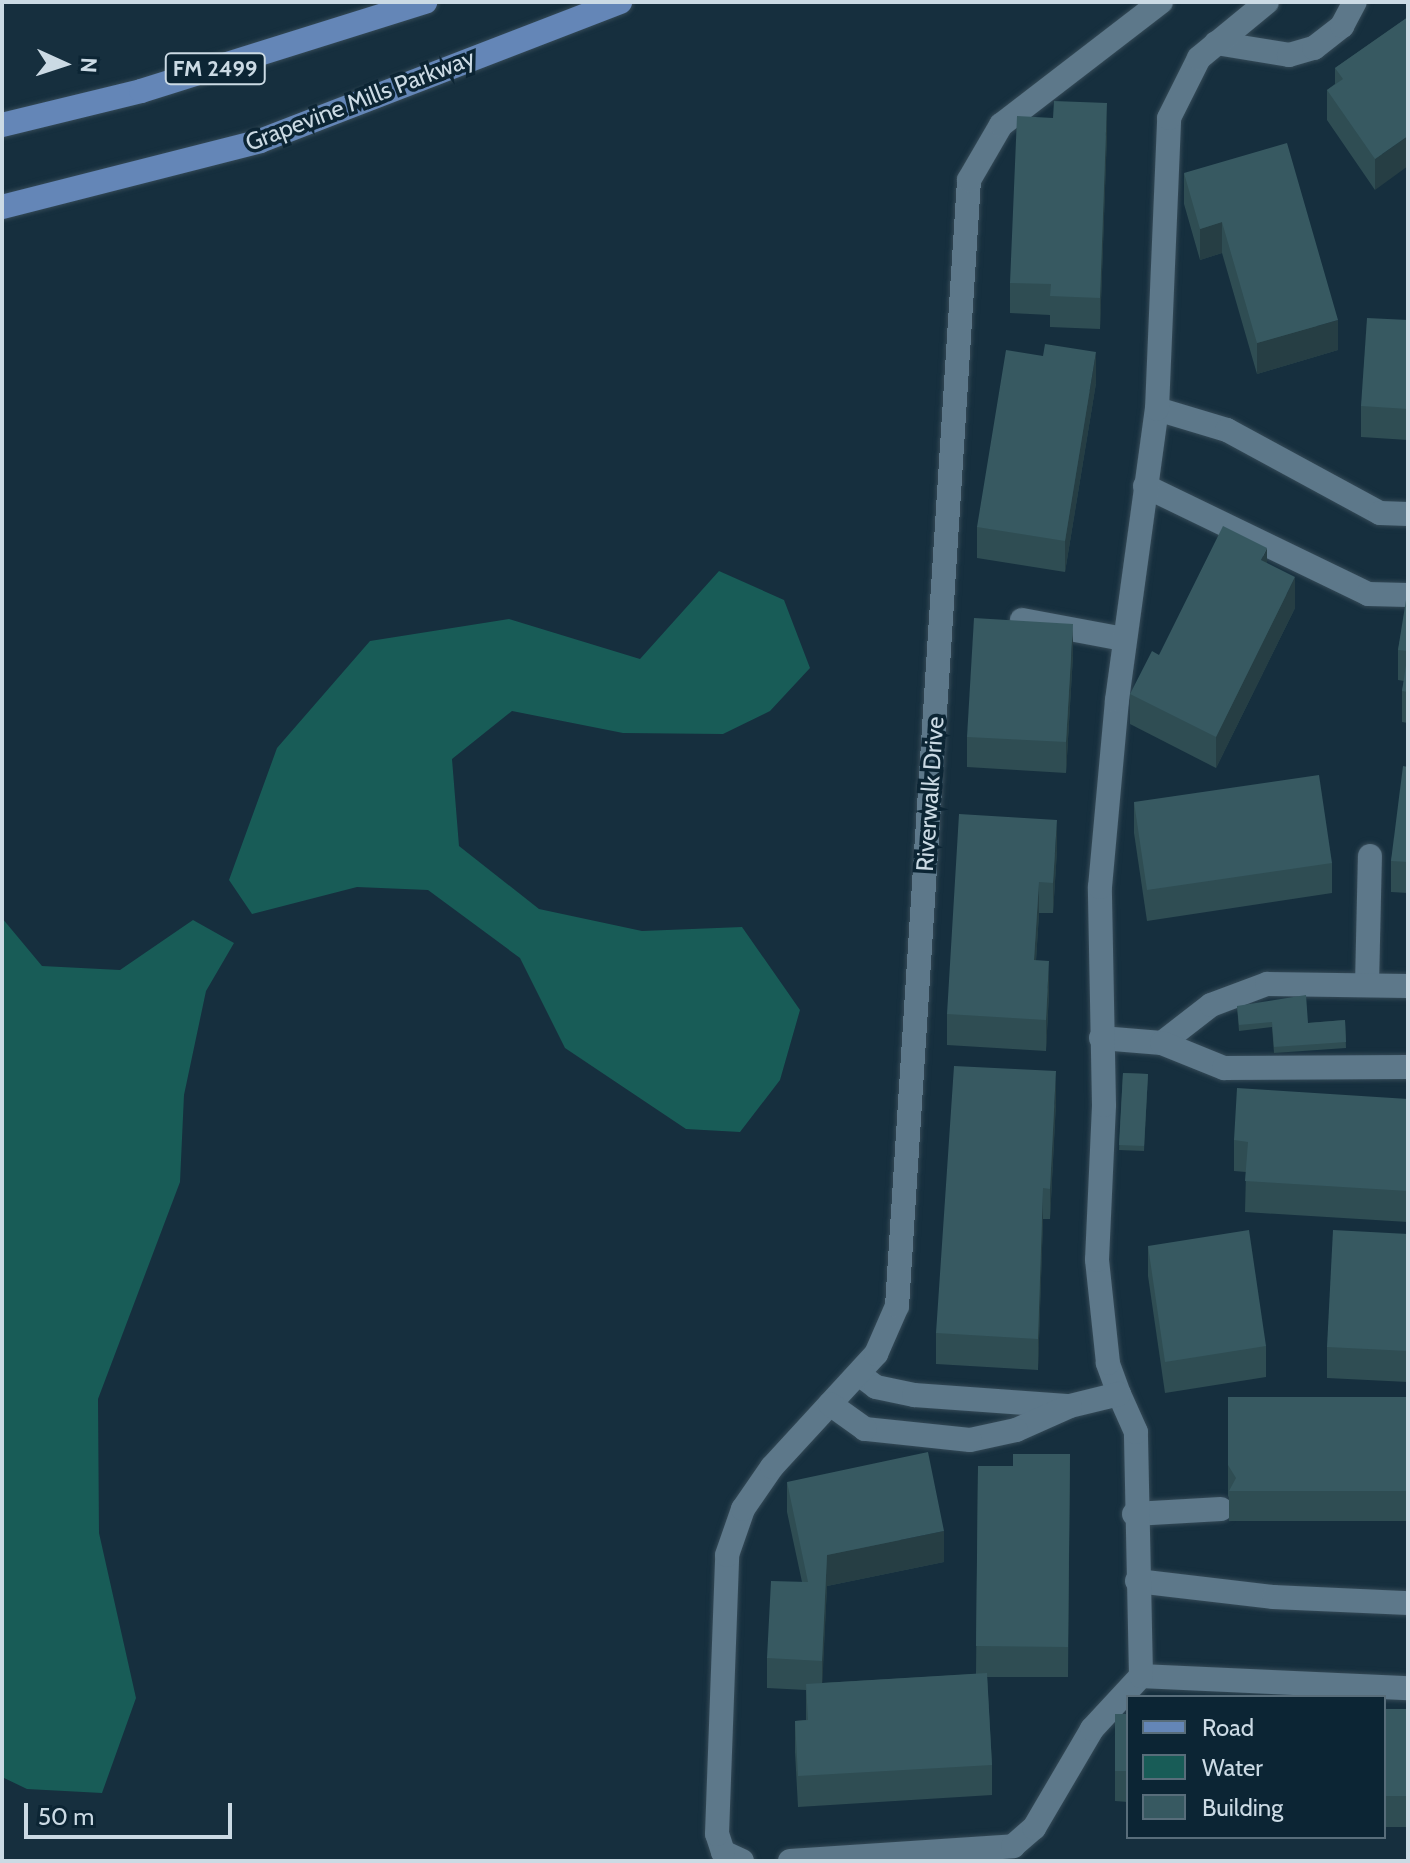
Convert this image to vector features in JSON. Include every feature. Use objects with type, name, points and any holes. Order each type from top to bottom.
[{"type":"main road","name":"FM 2499","points":[[2,125],[141,91],[425,2]]},
{"type":"main road","name":"Grapevine Mills Parkway","points":[[2,207],[260,141],[620,2]]},
{"type":"lane","name":"Riverwalk Drive","points":[[742,1861],[723,1852],[717,1834],[727,1555],[743,1509],[772,1467],[860,1375],[876,1354],[897,1306],[907,1213],[969,180],[1001,125],[1161,2]]},
{"type":"lane","points":[[790,1861],[1013,1846],[1034,1828],[1092,1729],[1141,1676],[1134,1514],[1136,1432],[1108,1363],[1097,1260],[1100,887],[1124,639],[1157,409],[1169,118],[1199,58],[1267,2]]},
{"type":"lane","points":[[1216,43],[1289,55],[1314,48],[1342,26],[1355,2]]},
{"type":"lane","points":[[1157,409],[1227,430],[1380,513],[1408,514]]},
{"type":"lane","points":[[1145,486],[1368,594],[1408,595]]},
{"type":"lane","points":[[1022,620],[1124,639]]},
{"type":"lane","points":[[1367,985],[1370,856]]},
{"type":"lane","points":[[1162,1043],[1211,1005],[1267,984],[1408,986]]},
{"type":"lane","points":[[1101,1038],[1162,1043],[1224,1068],[1408,1067]]},
{"type":"lane","points":[[860,1375],[876,1387],[914,1395],[1070,1406]]},
{"type":"lane","points":[[830,1404],[865,1429],[970,1440],[1016,1430],[1070,1406],[1119,1394]]},
{"type":"lane","points":[[1134,1514],[1221,1509]]},
{"type":"lane","points":[[1137,1581],[1274,1597],[1408,1603]]},
{"type":"lane","points":[[1141,1676],[1408,1688]]},
{"type":"water","points":[[719,571],[784,600],[810,668],[770,711],[723,734],[623,733],[512,711],[452,759],[459,846],[539,909],[642,931],[742,927],[800,1010],[780,1080],[740,1132],[686,1129],[565,1048],[520,958],[428,890],[357,887],[252,914],[229,880],[277,748],[370,641],[509,619],[640,659]]},
{"type":"water","points":[[2,918],[42,966],[120,970],[193,920],[234,943],[206,991],[184,1095],[180,1182],[98,1399],[99,1533],[136,1698],[102,1793],[27,1789],[2,1777]]},
{"type":"building","points":[[1408,17],[1408,136],[1375,159],[1327,90],[1343,79],[1335,68]]},
{"type":"building","points":[[1054,101],[1107,103],[1100,298],[1050,296],[1051,284],[1010,283],[1017,116],[1053,118]]},
{"type":"building","points":[[1287,143],[1338,320],[1257,343],[1222,222],[1200,229],[1184,173]]},
{"type":"building","points":[[1367,318],[1408,320],[1408,409],[1361,406]]},
{"type":"building","points":[[1045,344],[1096,352],[1065,541],[977,527],[1006,350],[1043,356]]},
{"type":"building","points":[[1223,526],[1267,548],[1261,560],[1295,577],[1216,737],[1130,694],[1152,651],[1159,655]]},
{"type":"building","points":[[1408,600],[1408,651],[1398,650]]},
{"type":"building","points":[[974,618],[1073,624],[1066,742],[967,737]]},
{"type":"building","points":[[1408,652],[1408,692],[1402,691]]},
{"type":"building","points":[[1403,766],[1408,767],[1408,862],[1391,861]]},
{"type":"building","points":[[1319,775],[1332,863],[1147,890],[1134,802]]},
{"type":"building","points":[[959,814],[1057,820],[1053,883],[1039,882],[1034,960],[1049,961],[1046,1020],[947,1014]]},
{"type":"building","points":[[1306,995],[1308,1023],[1345,1020],[1346,1042],[1274,1047],[1272,1022],[1239,1025],[1237,1006]]},
{"type":"building","points":[[954,1066],[1056,1071],[1050,1189],[1043,1188],[1038,1339],[936,1333]]},
{"type":"building","points":[[1123,1073],[1148,1074],[1144,1146],[1119,1145]]},
{"type":"building","points":[[1237,1088],[1408,1099],[1408,1191],[1245,1181],[1248,1142],[1234,1140]]},
{"type":"building","points":[[1249,1230],[1266,1346],[1165,1362],[1148,1246]]},
{"type":"building","points":[[1333,1230],[1408,1234],[1408,1351],[1327,1347]]},
{"type":"building","points":[[1228,1397],[1408,1397],[1408,1491],[1229,1491],[1236,1478],[1228,1465]]},
{"type":"building","points":[[928,1452],[944,1531],[827,1555],[822,1661],[767,1658],[771,1581],[808,1582],[787,1482]]},
{"type":"building","points":[[1013,1454],[1070,1454],[1068,1647],[976,1646],[978,1466],[1013,1466]]},
{"type":"building","points":[[987,1673],[992,1765],[798,1776],[795,1721],[808,1720],[806,1684]]},
{"type":"building","points":[[1408,1702],[1408,1796],[1386,1796],[1386,1709],[1406,1709]]},
{"type":"building","points":[[1115,1714],[1126,1714],[1126,1771],[1115,1771]]}]
